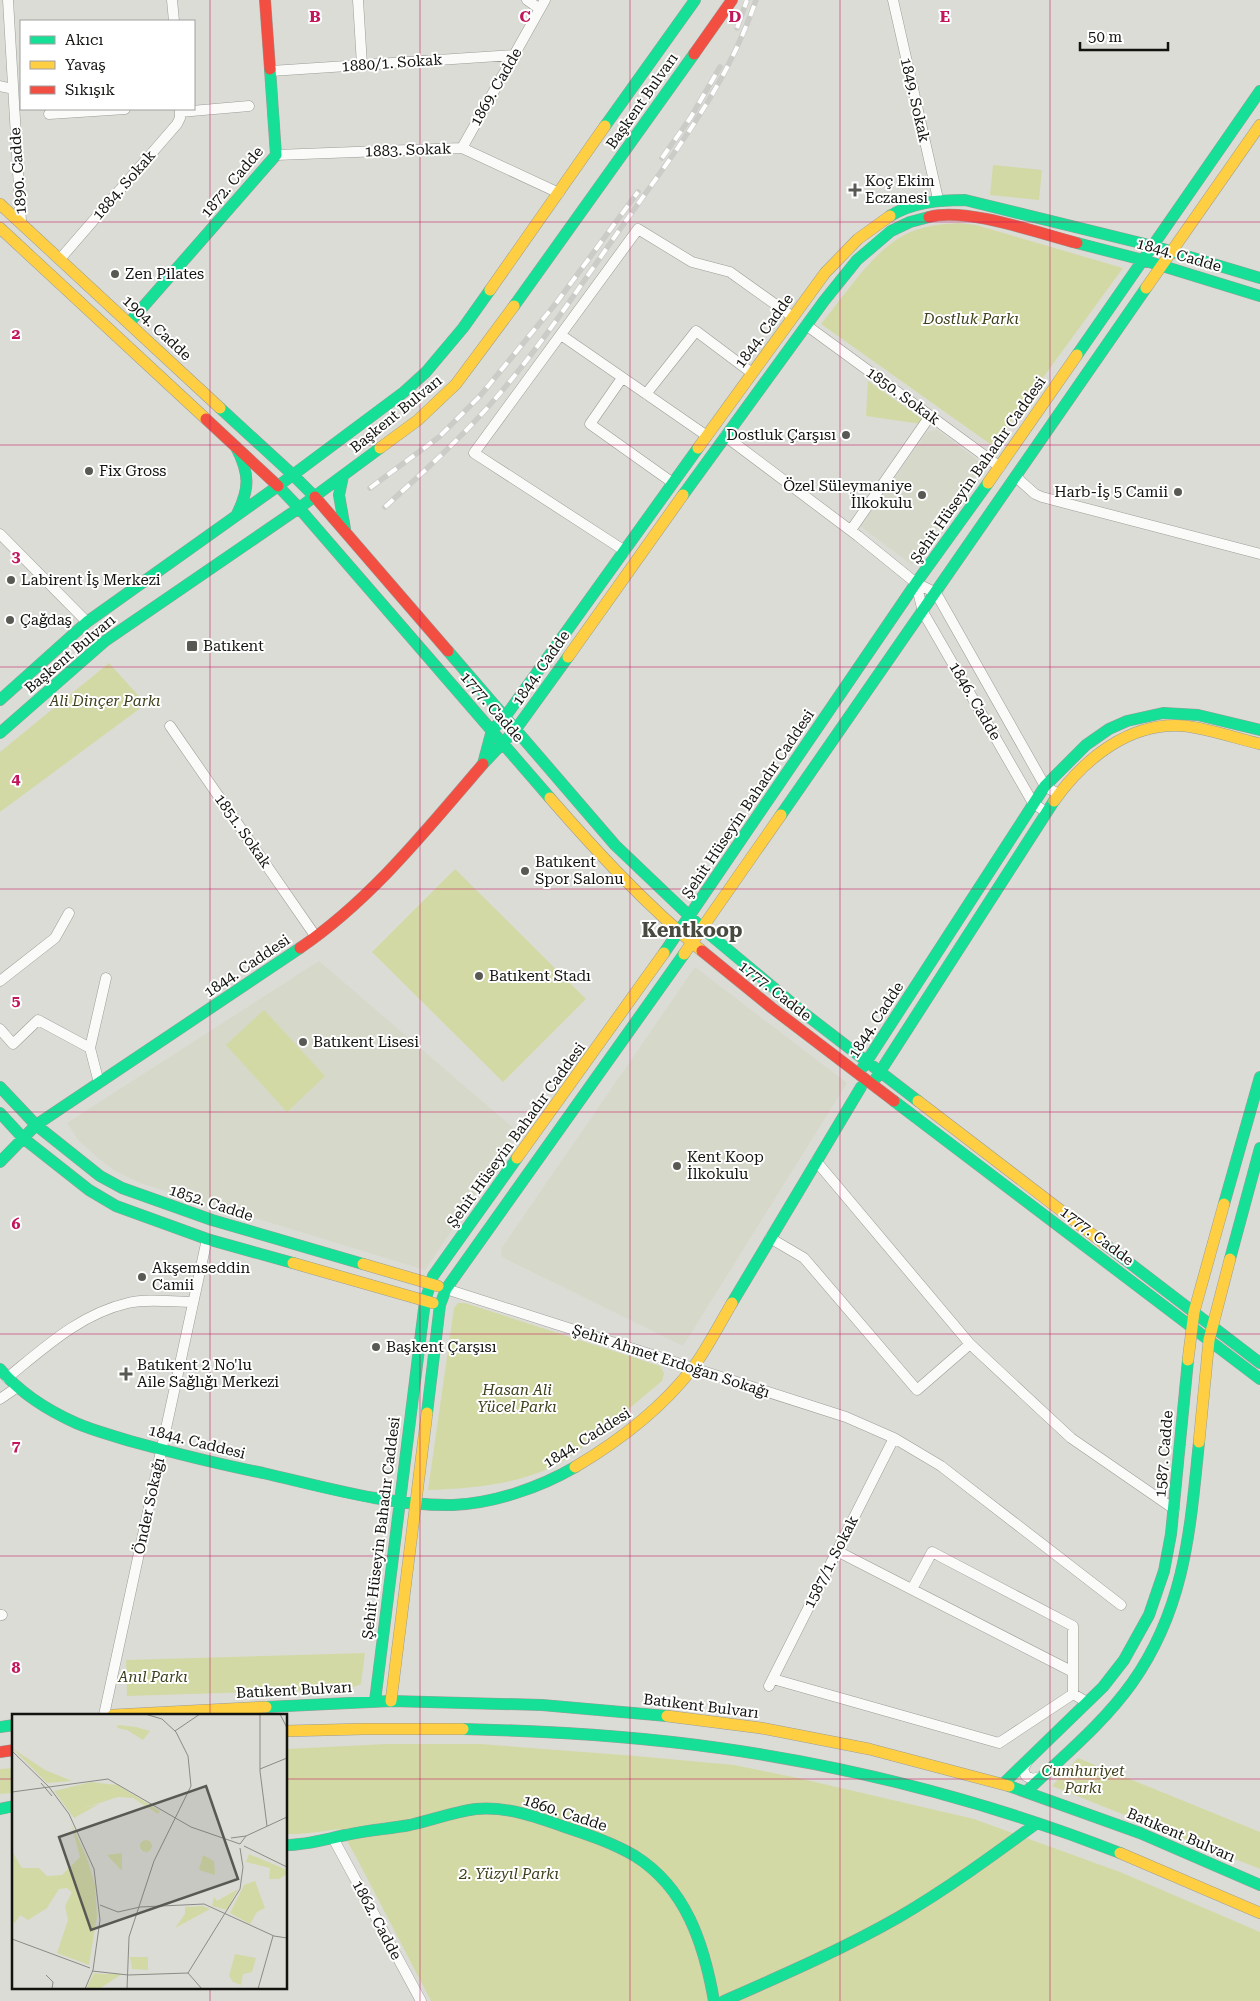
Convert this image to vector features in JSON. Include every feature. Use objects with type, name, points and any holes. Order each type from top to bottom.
[{"type":"street","points":[[172,0],[174,20]]},
{"type":"street","name":"1872. Cadde","points":[[129,322],[276,155],[265,0]]},
{"type":"street","points":[[358,0],[362,65]]},
{"type":"street","points":[[527,0],[540,10]]},
{"type":"street","name":"1869. Cadde","points":[[462,148],[545,0]]},
{"type":"street","name":"Başkent Bulvarı","points":[[0,700],[87,622],[293,475],[404,392],[426,372],[454,338],[559,193],[646,67],[696,0]]},
{"type":"street","name":"Başkent Bulvarı","points":[[0,733],[105,641],[315,497],[431,409],[470,367],[732,0]]},
{"type":"street","name":"1849. Sokak","points":[[893,0],[938,199]]},
{"type":"street","name":"1890. Cadde","points":[[5,3],[13,89],[21,222]]},
{"type":"street","name":"1880/1. Sokak","points":[[271,71],[514,55]]},
{"type":"street","points":[[0,86],[13,89]]},
{"type":"street","name":"Şehit Hüseyin Bahadır Caddesi","points":[[374,1701],[425,1301],[430,1284],[679,932],[916,584],[1000,467],[1260,92]]},
{"type":"street","points":[[195,109],[250,106]]},
{"type":"street","points":[[50,114],[110,110]]},
{"type":"street","name":"1884. Sokak","points":[[60,259],[177,124],[180,110]]},
{"type":"street","name":"Şehit Hüseyin Bahadır Caddesi","points":[[391,1701],[440,1306],[446,1289],[692,943],[1260,125]]},
{"type":"street","name":"1883. Sokak","points":[[276,155],[462,148],[559,193]]},
{"type":"street","name":"1844. Cadde","points":[[492,730],[505,717],[792,317],[840,257],[866,232],[892,213],[914,204],[938,199],[950,198],[974,202],[1153,246],[1260,278]]},
{"type":"street","name":"1904. Cadde","points":[[0,204],[315,497]]},
{"type":"street","name":"1844. Cadde","points":[[484,764],[516,729],[725,436],[844,274],[870,248],[900,226],[933,216],[948,214],[977,217],[1143,260],[1260,296]]},
{"type":"street","points":[[0,228],[278,486]]},
{"type":"street","points":[[625,550],[474,453],[638,229],[692,262],[730,272],[792,317]]},
{"type":"street","name":"1850. Sokak","points":[[806,325],[1000,467]]},
{"type":"street","points":[[646,394],[696,332],[752,373]]},
{"type":"street","points":[[561,335],[646,394],[710,432],[725,436],[851,530],[916,584],[936,592]]},
{"type":"street","points":[[622,378],[590,424],[673,483]]},
{"type":"street","points":[[851,530],[930,416]]},
{"type":"street","points":[[236,447],[244,462],[248,481],[244,500],[236,517]]},
{"type":"street","points":[[343,476],[339,495],[346,532]]},
{"type":"street","points":[[1016,477],[1035,494],[1042,497],[1260,554]]},
{"type":"street","name":"1777. Cadde","points":[[278,486],[590,843],[679,932],[772,1008],[859,1074]]},
{"type":"street","name":"1777. Cadde","points":[[315,497],[615,845],[702,928],[805,1014],[1260,1363]]},
{"type":"street","points":[[0,534],[87,622]]},
{"type":"street","name":"1846. Cadde","points":[[916,584],[923,612],[1033,803],[1046,812]]},
{"type":"street","name":"1846. Cadde","points":[[936,592],[1045,786],[1058,794]]},
{"type":"street","name":"1844. Cadde","points":[[1260,730],[1191,714],[1163,713],[1138,718],[1118,725],[1099,735],[1073,756],[1045,786],[1033,803],[867,1061],[859,1074],[867,1085],[880,1072],[1058,794],[1075,774],[1098,754],[1122,738],[1141,730],[1168,726],[1182,726],[1260,744]]},
{"type":"street","name":"1851. Sokak","points":[[170,726],[316,937]]},
{"type":"street","points":[[484,764],[492,730]]},
{"type":"street","name":"1844. Caddesi","points":[[0,1162],[36,1125],[316,937],[390,872],[484,764]]},
{"type":"street","points":[[0,981],[55,938],[69,913]]},
{"type":"street","points":[[100,1083],[90,1048],[106,978]]},
{"type":"street","points":[[0,1029],[13,1044],[38,1020],[90,1048]]},
{"type":"street","name":"1587. Cadde","points":[[1002,1784],[1087,1702],[1116,1671],[1146,1623],[1164,1570],[1168,1552],[1194,1312],[1260,1077]]},
{"type":"street","name":"1777. Cadde","points":[[867,1085],[1260,1379]]},
{"type":"street","name":"1844. Caddesi","points":[[3,1373],[16,1388],[77,1423],[161,1450],[207,1461],[416,1504],[478,1502],[523,1490],[560,1474],[589,1458],[641,1422],[670,1396],[693,1368],[816,1161],[867,1085]]},
{"type":"street","name":"1852. Cadde","points":[[0,1087],[36,1125],[105,1179],[137,1194],[212,1220],[446,1289]]},
{"type":"street","points":[[0,1113],[23,1138],[100,1197],[130,1212],[207,1239],[440,1306]]},
{"type":"street","points":[[1026,1792],[1107,1714],[1125,1692],[1155,1644],[1174,1602],[1183,1572],[1189,1538],[1209,1340],[1260,1148]]},
{"type":"street","points":[[816,1161],[970,1344],[1066,1434],[1174,1509]]},
{"type":"street","points":[[770,1238],[804,1258],[917,1390],[970,1344]]},
{"type":"street","name":"Önder Sokağı","points":[[104,1714],[207,1239]]},
{"type":"street","name":"Şehit Ahmet Erdoğan Sokağı","points":[[446,1289],[846,1417],[894,1438],[941,1466],[1121,1605]]},
{"type":"street","points":[[3,1373],[64,1332],[104,1311],[129,1303],[193,1302]]},
{"type":"street","points":[[0,1399],[16,1388]]},
{"type":"street","name":"1587/1. Sokak","points":[[894,1438],[771,1682],[999,1743],[1073,1694]]},
{"type":"street","points":[[837,1551],[1073,1672]]},
{"type":"street","points":[[912,1589],[932,1552],[1073,1626],[1073,1694],[1087,1702]]},
{"type":"street","name":"Batıkent Bulvarı","points":[[132,1714],[391,1701],[542,1706],[659,1715],[761,1728],[869,1749],[1002,1784],[1140,1833],[1260,1885]]},
{"type":"street","points":[[288,1731],[400,1728],[541,1732],[657,1740],[756,1753],[860,1774],[994,1809],[1129,1856],[1260,1914]]},
{"type":"street","points":[[1026,1762],[1023,1769],[1026,1776],[1032,1779],[1041,1777]]},
{"type":"street","name":"1860. Cadde","points":[[288,1845],[314,1844],[333,1838],[408,1825],[466,1811],[489,1809],[531,1816],[622,1849],[648,1865],[683,1904],[705,1951],[714,2001]]},
{"type":"street","points":[[724,2001],[786,1974],[898,1917],[980,1866],[1036,1823]]},
{"type":"street","name":"1862. Cadde","points":[[333,1838],[421,2001]]},
{"type":"shaded area","name":"Özel Süleymaniye İlkokulu","points":[[937,430],[983,464],[912,565],[860,526],[927,432]]},
{"type":"shaded area","name":"Batıkent Lisesi","points":[[319,961],[518,1132],[425,1270],[140,1183],[117,1172],[98,1158],[79,1141],[67,1123]]},
{"type":"shaded area","name":"Kent Koop İlkokulu","points":[[695,967],[847,1083],[683,1346],[502,1257],[501,1249]]},
{"type":"green space","points":[[993,165],[1042,170],[1039,200],[990,195]]},
{"type":"green space","name":"Dostluk Parkı","points":[[960,223],[976,225],[1123,268],[993,446],[821,324],[859,275],[892,243],[917,229]]},
{"type":"green space","points":[[868,381],[924,420],[921,424],[866,416]]},
{"type":"green space","name":"Ali Dinçer Parkı","points":[[109,663],[146,704],[0,812],[0,752]]},
{"type":"green space","name":"Batıkent Stadı","points":[[455,869],[586,999],[503,1082],[372,952]]},
{"type":"green space","points":[[264,1010],[325,1076],[287,1112],[226,1045]]},
{"type":"green space","name":"Hasan Ali Yücel Parkı","points":[[458,1303],[465,1303],[660,1366],[664,1373],[662,1381],[574,1454],[558,1464],[522,1478],[485,1486],[428,1490],[454,1308]]},
{"type":"green space","name":"Anıl Parkı","points":[[365,1653],[361,1684],[349,1689],[127,1696],[126,1660]]},
{"type":"green space","name":"2. Yüzyıl Parkı","points":[[386,1744],[480,1744],[734,1765],[974,1819],[1120,1872],[1260,1932],[1260,2001],[431,2001],[340,1829],[288,1834],[288,1749]]},
{"type":"green space","name":"Cumhuriyet Parkı","points":[[1078,1758],[1260,1832],[1260,1869],[1052,1786]]},
{"type":"green space","points":[[12,1768],[12,1793],[0,1794],[0,1769]]},
{"type":"railway","points":[[737,28],[747,0]]},
{"type":"railway","points":[[385,507],[476,420],[507,385],[543,338],[700,114],[731,60],[756,0]]},
{"type":"railway","points":[[662,158],[691,117],[720,67]]},
{"type":"railway","points":[[370,488],[439,437],[480,396],[557,302],[638,192]]},
{"type":"traffic: fast","points":[[605,126],[695,0]]},
{"type":"traffic: fast","points":[[514,306],[694,54]]},
{"type":"traffic: fast","points":[[129,323],[276,155],[270,69]]},
{"type":"traffic: fast","points":[[1077,355],[1260,91]]},
{"type":"traffic: fast","points":[[890,216],[899,211],[926,203],[965,200],[1153,246],[1260,278]]},
{"type":"traffic: fast","points":[[683,495],[824,301],[857,260],[891,231],[910,222],[929,217]]},
{"type":"traffic: fast","points":[[1077,243],[1143,260],[1260,296]]},
{"type":"traffic: fast","points":[[781,815],[1146,288]]},
{"type":"traffic: fast","points":[[0,700],[87,622],[278,486],[404,392],[426,372],[463,328],[490,290]]},
{"type":"traffic: fast","points":[[220,408],[293,475]]},
{"type":"traffic: fast","points":[[236,447],[246,474],[244,498],[236,516]]},
{"type":"traffic: fast","points":[[0,733],[105,641],[299,508],[380,448]]},
{"type":"traffic: fast","points":[[568,657],[516,729],[483,764],[492,730],[505,717],[698,448]]},
{"type":"traffic: fast","points":[[293,475],[315,497]]},
{"type":"traffic: fast","points":[[343,476],[339,495],[345,529]]},
{"type":"traffic: fast","points":[[664,953],[916,583],[988,483]]},
{"type":"traffic: fast","points":[[278,486],[299,508]]},
{"type":"traffic: fast","points":[[299,508],[550,798]]},
{"type":"traffic: fast","points":[[448,651],[615,845],[702,928],[805,1014],[918,1101]]},
{"type":"traffic: fast","points":[[863,1067],[1045,786],[1086,745],[1109,729],[1127,721],[1163,713],[1198,715],[1260,730]]},
{"type":"traffic: fast","points":[[876,1078],[1054,801]]},
{"type":"traffic: fast","points":[[0,1162],[36,1125],[300,948]]},
{"type":"traffic: fast","points":[[427,1413],[440,1305],[446,1289],[684,954]]},
{"type":"traffic: fast","points":[[1224,1204],[1260,1077]]},
{"type":"traffic: fast","points":[[0,1087],[36,1125],[100,1176],[122,1188],[212,1220],[363,1264]]},
{"type":"traffic: fast","points":[[732,1303],[861,1087]]},
{"type":"traffic: fast","points":[[894,1101],[1260,1379]]},
{"type":"traffic: fast","points":[[0,1113],[23,1138],[89,1190],[116,1206],[207,1239],[293,1263]]},
{"type":"traffic: fast","points":[[1230,1259],[1260,1148]]},
{"type":"traffic: fast","points":[[375,1701],[425,1301],[433,1276],[517,1158]]},
{"type":"traffic: fast","points":[[1106,1245],[1260,1363]]},
{"type":"traffic: fast","points":[[1003,1784],[1103,1687],[1124,1660],[1149,1615],[1164,1571],[1171,1534],[1188,1360]]},
{"type":"traffic: fast","points":[[0,1369],[17,1386],[45,1407],[65,1418],[90,1428],[130,1441],[196,1458],[333,1490],[381,1499],[429,1504],[469,1504],[500,1498],[531,1488],[575,1467]]},
{"type":"traffic: fast","points":[[1026,1792],[1108,1713],[1132,1683],[1150,1655],[1164,1626],[1182,1568],[1188,1538],[1199,1442]]},
{"type":"traffic: fast","points":[[266,1707],[391,1701],[542,1705],[667,1716]]},
{"type":"traffic: fast","points":[[0,1727],[12,1725]]},
{"type":"traffic: fast","points":[[463,1729],[656,1740],[719,1748],[821,1765],[872,1776],[973,1803],[1072,1835],[1120,1853]]},
{"type":"traffic: fast","points":[[1009,1786],[1140,1833],[1260,1885]]},
{"type":"traffic: fast","points":[[0,1809],[12,1806]]},
{"type":"traffic: fast","points":[[288,1845],[410,1825],[476,1809],[499,1809],[521,1813],[592,1836],[635,1856],[653,1869],[680,1901],[690,1919],[705,1959],[714,2001]]},
{"type":"traffic: fast","points":[[724,2001],[835,1951],[878,1929],[952,1884],[1037,1823]]},
{"type":"traffic: slow","points":[[1146,288],[1260,125]]},
{"type":"traffic: slow","points":[[490,290],[605,126]]},
{"type":"traffic: slow","points":[[0,204],[220,408]]},
{"type":"traffic: slow","points":[[698,448],[825,273],[858,239],[890,216]]},
{"type":"traffic: slow","points":[[0,228],[206,419]]},
{"type":"traffic: slow","points":[[380,448],[418,420],[456,384],[514,306]]},
{"type":"traffic: slow","points":[[988,483],[1077,355]]},
{"type":"traffic: slow","points":[[568,657],[683,495]]},
{"type":"traffic: slow","points":[[1054,801],[1079,771],[1094,757],[1127,736],[1146,730],[1165,726],[1194,727],[1260,744]]},
{"type":"traffic: slow","points":[[550,798],[623,878],[702,951]]},
{"type":"traffic: slow","points":[[684,954],[781,815]]},
{"type":"traffic: slow","points":[[517,1158],[664,953]]},
{"type":"traffic: slow","points":[[918,1101],[1106,1245]]},
{"type":"traffic: slow","points":[[1188,1360],[1194,1312],[1224,1204]]},
{"type":"traffic: slow","points":[[1199,1442],[1209,1340],[1230,1259]]},
{"type":"traffic: slow","points":[[293,1263],[433,1303]]},
{"type":"traffic: slow","points":[[363,1264],[438,1286]]},
{"type":"traffic: slow","points":[[575,1467],[638,1424],[680,1384],[708,1345],[732,1303]]},
{"type":"traffic: slow","points":[[391,1701],[427,1413]]},
{"type":"traffic: slow","points":[[132,1714],[266,1707]]},
{"type":"traffic: slow","points":[[667,1716],[761,1728],[869,1749],[1009,1786]]},
{"type":"traffic: slow","points":[[288,1731],[463,1729]]},
{"type":"traffic: slow","points":[[1120,1853],[1260,1913]]},
{"type":"traffic: jam","points":[[265,0],[270,69]]},
{"type":"traffic: jam","points":[[694,54],[732,0]]},
{"type":"traffic: jam","points":[[929,217],[963,215],[982,218],[1077,243]]},
{"type":"traffic: jam","points":[[206,419],[278,486]]},
{"type":"traffic: jam","points":[[315,497],[448,651]]},
{"type":"traffic: jam","points":[[300,948],[351,908],[398,862],[483,764]]},
{"type":"traffic: jam","points":[[702,951],[772,1008],[894,1101]]},
{"type":"traffic: jam","points":[[0,1752],[12,1750]]},
{"type":"place","name":"Koç Ekim Eczanesi","points":[[855,190]]},
{"type":"place","name":"Zen Pilates","points":[[115,274]]},
{"type":"place","name":"Dostluk Çarşısı","points":[[846,435]]},
{"type":"place","name":"Fix Gross","points":[[89,471]]},
{"type":"place","name":"Harb-İş 5 Camii","points":[[1178,492]]},
{"type":"place","name":"Özel Süleymaniye İlkokulu","points":[[922,495]]},
{"type":"place","name":"Labirent İş Merkezi","points":[[11,580]]},
{"type":"place","name":"Çağdaş","points":[[10,620]]},
{"type":"place","name":"Batıkent","points":[[192,646]]},
{"type":"place","name":"Batıkent Spor Salonu","points":[[525,871]]},
{"type":"place","name":"Batıkent Stadı","points":[[479,976]]},
{"type":"place","name":"Batıkent Lisesi","points":[[303,1042]]},
{"type":"place","name":"Kent Koop İlkokulu","points":[[677,1166]]},
{"type":"place","name":"Akşemseddin Camii","points":[[142,1277]]},
{"type":"place","name":"Başkent Çarşısı","points":[[376,1347]]},
{"type":"place","name":"Batıkent 2 No'lu Aile Sağlığı Merkezi","points":[[126,1374]]},
{"type":"district","name":"Kentkoop","points":[[692,930]]}]
